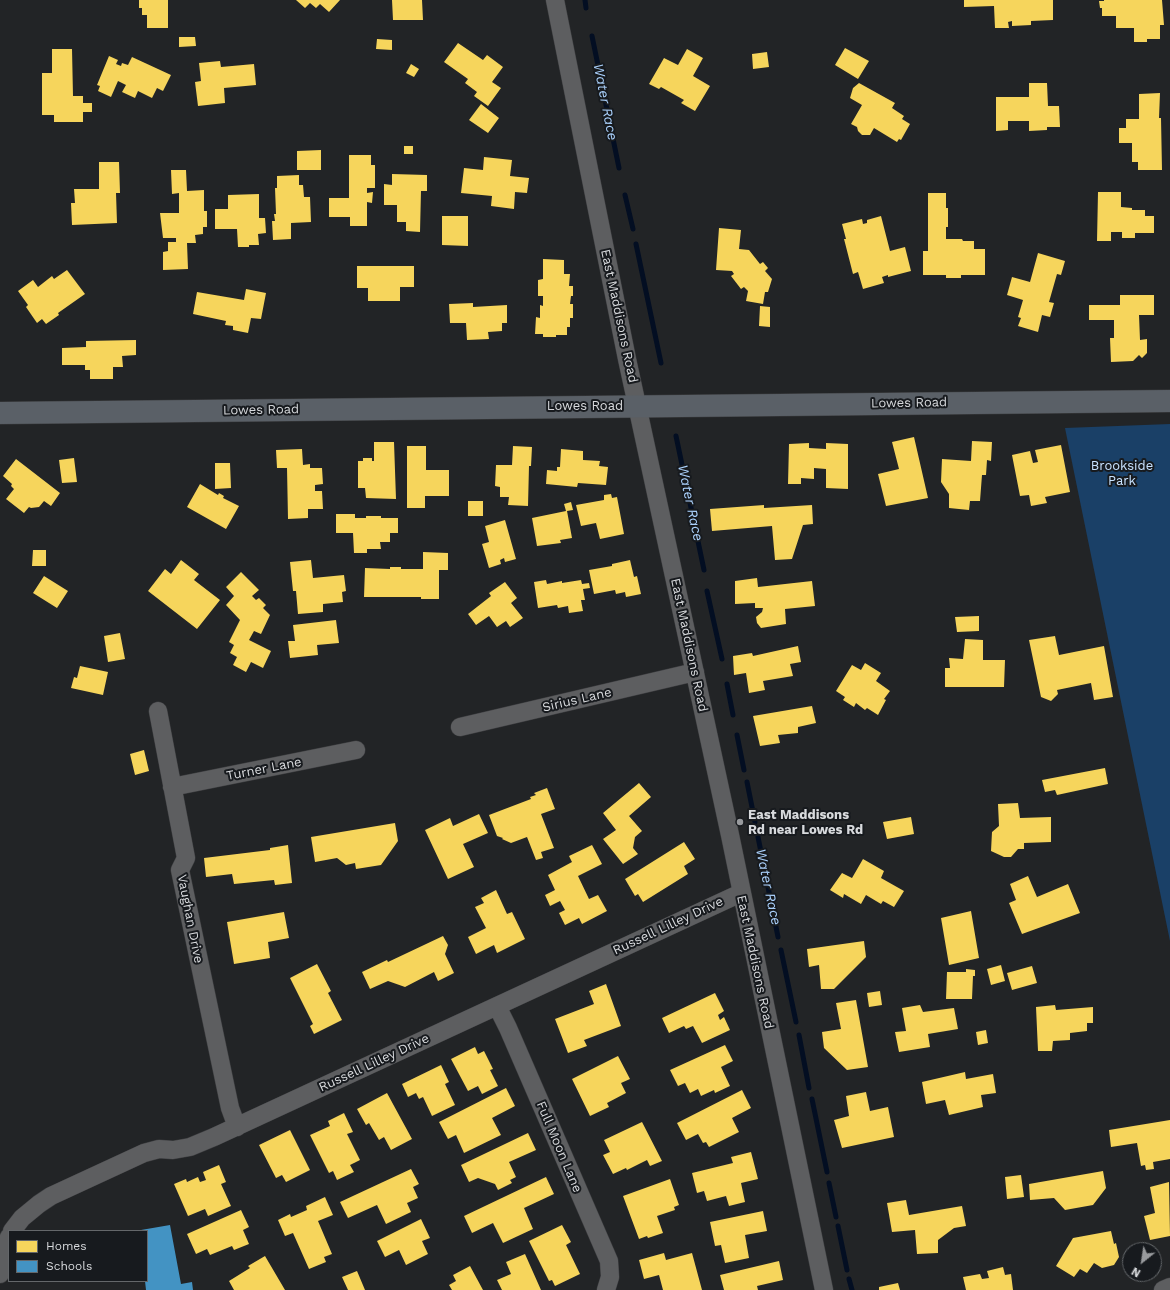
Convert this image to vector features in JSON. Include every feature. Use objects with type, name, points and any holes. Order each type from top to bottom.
[{"type":"main road","name":"Lowes Road","points":[[0,413],[1170,401]]},
{"type":"street","name":"East Maddisons Road","points":[[554,0],[637,406],[695,672],[824,1290]]},
{"type":"street","name":"Sirius Lane","points":[[460,727],[695,672]]},
{"type":"street","name":"Vaughan Drive","points":[[158,711],[186,858],[180,870],[230,1108],[237,1127]]},
{"type":"street","name":"Turner Lane","points":[[172,787],[356,750]]},
{"type":"street","name":"Russell Lilley Drive","points":[[13,1230],[22,1218],[51,1196],[115,1166],[144,1153],[159,1149],[174,1150],[190,1147],[237,1127],[741,893]]},
{"type":"street","name":"Full Moon Lane","points":[[497,1006],[508,1028],[609,1261],[610,1277],[606,1290]]},
{"type":"street","points":[[1,1290],[0,1275],[3,1254],[8,1240]]},
{"type":"street","points":[[1163,1290],[1170,1287]]},
{"type":"green space","name":"Brookside Park","points":[[1170,424],[1170,941],[1065,428]]},
{"type":"building: Homes","points":[[139,0],[168,0],[168,28],[147,28],[147,15],[142,15],[142,8],[139,8]]},
{"type":"building: Homes","points":[[296,0],[340,0],[329,12],[320,4],[316,8],[310,3],[305,8]]},
{"type":"building: Homes","points":[[392,0],[422,0],[423,20],[393,20]]},
{"type":"building: Homes","points":[[964,0],[1053,0],[1053,20],[1031,21],[1031,25],[1012,26],[1012,21],[1008,22],[1009,28],[995,28],[994,6],[964,7]]},
{"type":"building: Homes","points":[[1162,0],[1164,25],[1160,25],[1160,39],[1147,39],[1147,42],[1134,42],[1134,28],[1116,28],[1116,16],[1102,16],[1102,8],[1100,8],[1099,1]]},
{"type":"building: Homes","points":[[179,37],[195,37],[196,46],[179,47]]},
{"type":"building: Homes","points":[[377,39],[392,40],[392,50],[376,49]]},
{"type":"building: Homes","points":[[458,43],[483,60],[487,55],[503,67],[492,82],[501,88],[488,106],[474,96],[477,92],[465,83],[468,79],[444,62]]},
{"type":"building: Homes","points":[[845,48],[869,61],[858,79],[835,65]]},
{"type":"building: Homes","points":[[52,49],[72,49],[73,96],[83,96],[83,103],[92,103],[92,112],[83,112],[83,122],[54,122],[54,115],[42,115],[42,73],[52,73]]},
{"type":"building: Homes","points":[[687,49],[703,58],[693,76],[710,86],[695,111],[681,103],[684,100],[661,87],[659,89],[649,84],[664,58],[678,65]]},
{"type":"building: Homes","points":[[767,52],[769,67],[753,69],[752,54]]},
{"type":"building: Homes","points":[[109,56],[118,60],[116,64],[121,66],[122,63],[128,65],[132,57],[171,75],[163,91],[157,88],[152,98],[138,91],[135,98],[122,92],[126,85],[118,81],[111,97],[98,91],[100,86],[97,85]]},
{"type":"building: Homes","points":[[220,61],[221,67],[254,64],[256,85],[224,88],[225,103],[198,106],[195,82],[201,81],[199,63]]},
{"type":"building: Homes","points":[[411,64],[419,69],[414,77],[406,73]]},
{"type":"building: Homes","points":[[859,83],[895,103],[892,108],[904,116],[902,119],[910,124],[901,140],[899,139],[897,142],[874,128],[870,135],[862,135],[858,131],[857,127],[851,124],[862,105],[850,98],[853,88]]},
{"type":"building: Homes","points":[[1029,83],[1047,83],[1048,106],[1059,106],[1060,127],[1047,127],[1047,130],[1029,131],[1029,121],[1008,121],[1008,130],[996,131],[996,97],[1029,97]]},
{"type":"building: Homes","points":[[1160,93],[1159,118],[1161,118],[1162,170],[1138,170],[1138,162],[1132,162],[1132,143],[1119,143],[1119,128],[1126,128],[1126,119],[1139,119],[1139,94]]},
{"type":"building: Homes","points":[[481,104],[499,118],[488,133],[469,120]]},
{"type":"building: Homes","points":[[404,146],[413,146],[413,154],[404,154]]},
{"type":"building: Homes","points":[[321,150],[321,170],[297,170],[297,151]]},
{"type":"building: Homes","points":[[349,155],[371,155],[371,165],[375,165],[375,188],[367,188],[367,193],[373,192],[372,203],[367,202],[367,226],[350,226],[350,217],[329,217],[329,198],[349,198]]},
{"type":"building: Homes","points":[[484,157],[512,160],[510,176],[529,178],[527,193],[515,192],[514,209],[491,206],[492,196],[461,193],[464,168],[483,170]]},
{"type":"building: Homes","points":[[99,162],[119,162],[120,193],[116,193],[117,223],[72,225],[71,203],[75,203],[74,189],[99,189]]},
{"type":"building: Homes","points":[[171,170],[186,170],[187,191],[204,190],[204,211],[207,211],[207,227],[203,227],[203,234],[195,235],[196,243],[187,243],[188,269],[163,270],[163,252],[168,251],[168,242],[176,242],[176,238],[163,238],[160,213],[179,213],[179,193],[172,194]]},
{"type":"building: Homes","points":[[392,174],[427,175],[427,191],[421,191],[420,232],[406,231],[406,222],[397,222],[397,205],[384,205],[384,184],[392,185]]},
{"type":"building: Homes","points":[[299,175],[299,185],[303,185],[304,197],[310,197],[311,222],[291,223],[291,239],[273,240],[272,221],[275,221],[274,214],[276,214],[275,188],[277,188],[277,176]]},
{"type":"building: Homes","points":[[1098,192],[1121,192],[1121,207],[1132,208],[1132,210],[1145,210],[1145,216],[1154,216],[1154,233],[1135,233],[1135,238],[1122,238],[1122,232],[1111,232],[1111,241],[1097,241]]},
{"type":"building: Homes","points":[[928,193],[946,193],[948,227],[946,227],[946,239],[974,241],[974,249],[985,249],[985,275],[961,275],[961,278],[946,278],[946,275],[923,275],[923,251],[928,251]]},
{"type":"building: Homes","points":[[259,194],[259,218],[265,218],[266,233],[258,234],[259,245],[238,247],[237,229],[215,229],[215,209],[228,209],[228,195]]},
{"type":"building: Homes","points":[[442,216],[468,216],[468,246],[442,245]]},
{"type":"building: Homes","points":[[881,216],[890,251],[905,247],[911,271],[888,277],[888,275],[882,277],[884,283],[863,289],[858,272],[853,274],[844,239],[846,239],[842,224],[862,219],[863,224],[867,223],[867,220]]},
{"type":"building: Homes","points":[[719,228],[741,230],[739,249],[749,250],[760,264],[763,262],[768,268],[765,271],[772,279],[768,292],[765,292],[763,304],[746,301],[748,291],[744,287],[741,289],[731,276],[734,274],[732,271],[716,270]]},
{"type":"building: Homes","points":[[1038,253],[1065,261],[1061,275],[1057,274],[1049,302],[1054,303],[1050,317],[1042,315],[1038,332],[1018,326],[1021,318],[1018,317],[1023,300],[1007,295],[1012,277],[1030,282]]},
{"type":"building: Homes","points":[[543,259],[564,260],[564,274],[570,274],[569,286],[573,286],[573,296],[571,296],[570,304],[573,304],[573,318],[570,318],[570,327],[567,327],[567,335],[543,337],[543,334],[535,334],[536,317],[540,318],[540,305],[543,306],[543,296],[538,296],[538,280],[543,279]]},
{"type":"building: Homes","points":[[357,266],[414,266],[414,287],[400,287],[400,301],[368,301],[368,288],[357,288]]},
{"type":"building: Homes","points":[[67,270],[85,294],[58,313],[59,315],[46,324],[42,319],[37,323],[26,307],[28,305],[18,291],[33,280],[38,287],[52,276],[54,279]]},
{"type":"building: Homes","points":[[246,289],[266,293],[261,319],[251,318],[248,333],[233,330],[233,326],[225,325],[226,321],[193,314],[197,292],[244,300]]},
{"type":"building: Homes","points":[[1120,295],[1154,295],[1154,315],[1139,315],[1140,340],[1147,339],[1147,353],[1142,358],[1139,355],[1133,361],[1111,362],[1110,338],[1114,338],[1114,320],[1089,320],[1089,305],[1120,305]]},
{"type":"building: Homes","points":[[473,303],[473,307],[507,305],[507,323],[502,323],[502,331],[488,332],[489,339],[467,340],[466,323],[450,323],[449,304]]},
{"type":"building: Homes","points":[[760,306],[770,307],[770,327],[759,326]]},
{"type":"building: Homes","points":[[136,340],[136,355],[122,356],[123,367],[113,367],[113,379],[90,379],[90,370],[85,370],[85,365],[62,365],[62,348],[86,347],[86,341]]},
{"type":"building: Homes","points":[[914,437],[928,498],[886,506],[878,474],[899,469],[892,442]]},
{"type":"building: Homes","points":[[972,441],[992,442],[991,461],[987,460],[986,475],[982,475],[980,501],[970,501],[969,510],[949,508],[949,494],[941,482],[942,459],[971,461]]},
{"type":"building: Homes","points":[[374,442],[394,442],[396,499],[366,498],[365,488],[358,488],[358,461],[363,461],[363,458],[372,458],[372,461],[374,461]]},
{"type":"building: Homes","points":[[809,443],[809,448],[826,449],[826,443],[848,444],[848,489],[826,488],[826,469],[814,468],[814,479],[801,478],[801,484],[788,484],[789,444]]},
{"type":"building: Homes","points":[[1061,445],[1070,492],[1045,497],[1047,503],[1031,506],[1029,495],[1020,496],[1012,455],[1030,451],[1033,463],[1038,462],[1035,450]]},
{"type":"building: Homes","points":[[407,446],[426,446],[426,470],[449,470],[449,496],[425,496],[425,508],[407,508]]},
{"type":"building: Homes","points":[[513,446],[532,447],[531,466],[529,466],[528,506],[508,505],[509,497],[500,497],[500,487],[495,486],[496,465],[512,465]]},
{"type":"building: Homes","points":[[302,449],[303,465],[310,464],[310,468],[322,468],[323,484],[315,485],[315,491],[322,491],[323,509],[308,509],[308,518],[288,519],[287,468],[277,468],[276,450]]},
{"type":"building: Homes","points":[[561,449],[583,451],[583,460],[600,461],[599,466],[608,467],[606,485],[578,483],[577,487],[546,484],[547,470],[557,471],[557,467],[560,467]]},
{"type":"building: Homes","points":[[74,458],[77,482],[62,483],[59,460]]},
{"type":"building: Homes","points":[[16,459],[60,493],[51,506],[44,501],[39,507],[29,507],[24,513],[6,499],[14,489],[11,486],[12,484],[3,476]]},
{"type":"building: Homes","points":[[215,463],[230,463],[231,488],[215,489]]},
{"type":"building: Homes","points":[[200,484],[218,495],[219,493],[224,496],[223,498],[239,506],[226,529],[187,507]]},
{"type":"building: Homes","points":[[611,494],[612,498],[617,497],[624,534],[600,539],[596,523],[581,526],[576,505],[604,500],[604,495]]},
{"type":"building: Homes","points":[[468,501],[483,501],[483,516],[468,516]]},
{"type":"building: Homes","points":[[571,502],[573,510],[567,511],[572,538],[560,540],[561,543],[537,546],[532,518],[566,511],[564,504]]},
{"type":"building: Homes","points":[[764,505],[764,508],[812,505],[813,524],[803,525],[792,559],[775,560],[772,526],[712,531],[710,509]]},
{"type":"building: Homes","points":[[336,514],[355,514],[355,518],[381,516],[381,518],[398,518],[398,533],[390,533],[390,542],[380,542],[381,549],[367,549],[367,553],[354,553],[353,533],[336,533]]},
{"type":"building: Homes","points":[[505,520],[516,559],[505,562],[504,558],[500,560],[501,564],[489,568],[482,544],[489,542],[485,526]]},
{"type":"building: Homes","points":[[33,550],[46,550],[46,566],[32,566]]},
{"type":"building: Homes","points":[[423,552],[448,553],[448,570],[439,570],[439,599],[421,599],[421,597],[364,597],[365,568],[390,569],[390,567],[401,567],[401,569],[423,569]]},
{"type":"building: Homes","points":[[181,560],[199,574],[194,580],[220,600],[197,629],[148,591],[165,569],[171,574]]},
{"type":"building: Homes","points":[[311,560],[313,578],[344,575],[346,591],[342,592],[343,602],[323,604],[323,612],[298,614],[296,591],[293,591],[290,562]]},
{"type":"building: Homes","points":[[630,560],[634,577],[637,576],[641,594],[626,597],[625,592],[616,594],[615,590],[594,594],[589,570],[612,566],[612,564]]},
{"type":"building: Homes","points":[[241,572],[259,590],[252,596],[256,600],[259,598],[266,605],[263,608],[270,615],[261,634],[254,631],[249,640],[271,651],[263,668],[251,662],[246,672],[233,665],[237,657],[230,653],[234,645],[229,642],[240,620],[226,605],[234,596],[226,587]]},
{"type":"building: Homes","points":[[44,576],[68,591],[57,608],[33,593]]},
{"type":"building: Homes","points":[[757,578],[758,587],[812,581],[815,606],[785,609],[786,624],[761,628],[757,623],[756,617],[762,612],[763,608],[755,608],[755,603],[735,604],[735,581]]},
{"type":"building: Homes","points":[[546,580],[547,584],[562,581],[562,583],[581,580],[582,584],[589,583],[590,588],[583,589],[585,600],[581,600],[583,611],[569,613],[568,606],[558,608],[557,605],[538,608],[534,582]]},
{"type":"building: Homes","points":[[505,582],[517,598],[511,603],[523,618],[510,627],[506,621],[497,627],[489,616],[476,625],[468,614],[491,596],[489,593]]},
{"type":"building: Homes","points":[[979,616],[979,631],[957,632],[955,617]]},
{"type":"building: Homes","points":[[336,620],[339,643],[317,645],[318,655],[290,658],[288,641],[295,641],[293,625]]},
{"type":"building: Homes","points":[[120,633],[125,659],[108,662],[104,636]]},
{"type":"building: Homes","points":[[1055,636],[1059,655],[1104,646],[1113,697],[1094,700],[1091,683],[1057,690],[1058,694],[1051,701],[1041,697],[1029,640]]},
{"type":"building: Homes","points":[[965,639],[983,640],[983,660],[1005,660],[1004,687],[945,687],[945,668],[950,668],[949,658],[963,659]]},
{"type":"building: Homes","points":[[798,646],[801,662],[790,664],[793,676],[763,681],[765,690],[749,693],[746,673],[734,675],[733,656],[752,653],[753,656]]},
{"type":"building: Homes","points":[[865,663],[881,673],[876,681],[890,691],[884,699],[886,700],[878,715],[867,708],[865,710],[856,703],[854,707],[843,700],[845,697],[836,691],[852,665],[861,670]]},
{"type":"building: Homes","points":[[80,666],[108,672],[103,695],[71,688],[74,677],[77,678]]},
{"type":"building: Homes","points":[[812,706],[816,723],[798,727],[798,733],[778,735],[780,743],[760,746],[753,716]]},
{"type":"building: Homes","points":[[144,750],[149,771],[135,775],[130,754]]},
{"type":"building: Homes","points":[[1105,768],[1108,784],[1057,795],[1055,790],[1045,792],[1042,780]]},
{"type":"building: Homes","points":[[639,783],[651,797],[629,816],[642,831],[635,837],[633,848],[638,854],[623,864],[603,839],[616,830],[603,813]]},
{"type":"building: Homes","points":[[547,788],[555,809],[541,814],[554,848],[541,852],[543,858],[536,860],[527,837],[511,843],[502,839],[503,838],[497,836],[489,815],[531,799],[530,797],[536,795],[534,793]]},
{"type":"building: Homes","points":[[1018,803],[1020,818],[1051,817],[1051,842],[1024,843],[1024,849],[1018,849],[1011,857],[1004,857],[991,851],[992,832],[999,826],[998,804]]},
{"type":"building: Homes","points":[[479,814],[488,833],[463,844],[474,867],[448,879],[425,830],[450,818],[453,826]]},
{"type":"building: Homes","points":[[911,817],[914,834],[887,839],[883,822]]},
{"type":"building: Homes","points":[[395,823],[398,841],[381,865],[356,869],[355,863],[346,865],[337,858],[315,862],[311,837]]},
{"type":"building: Homes","points":[[684,842],[695,859],[684,866],[688,874],[643,902],[638,894],[635,896],[625,879]]},
{"type":"building: Homes","points":[[288,845],[292,883],[275,885],[274,880],[234,884],[232,874],[206,877],[204,858],[270,850],[270,848]]},
{"type":"building: Homes","points":[[592,845],[602,864],[578,876],[589,899],[598,895],[607,911],[582,924],[579,918],[565,925],[559,913],[565,910],[560,901],[550,906],[545,895],[555,890],[548,875],[572,862],[569,856]]},
{"type":"building: Homes","points":[[863,859],[884,871],[881,878],[904,891],[894,907],[883,901],[881,904],[866,895],[861,904],[844,894],[843,898],[830,890],[842,873],[852,878]]},
{"type":"building: Homes","points":[[1028,876],[1037,897],[1068,884],[1080,913],[1022,934],[1009,903],[1016,900],[1010,884]]},
{"type":"building: Homes","points":[[496,890],[507,914],[512,912],[525,939],[497,953],[494,945],[476,954],[468,937],[486,928],[475,907],[484,903],[481,898]]},
{"type":"building: Homes","points":[[971,911],[979,958],[949,965],[941,918]]},
{"type":"building: Homes","points":[[284,912],[289,938],[268,942],[270,958],[234,964],[227,922]]},
{"type":"building: Homes","points":[[443,936],[448,945],[445,954],[454,973],[438,981],[434,972],[405,987],[388,981],[370,989],[362,972],[387,960],[388,962]]},
{"type":"building: Homes","points":[[864,941],[866,957],[834,989],[821,989],[819,965],[809,967],[807,949]]},
{"type":"building: Homes","points":[[317,964],[331,991],[328,993],[342,1020],[314,1034],[310,1026],[313,1024],[290,978]]},
{"type":"building: Homes","points":[[1001,965],[1005,981],[991,985],[987,969]]},
{"type":"building: Homes","points":[[1032,966],[1037,983],[1012,990],[1007,973]]},
{"type":"building: Homes","points":[[966,969],[975,970],[975,976],[973,976],[972,999],[946,999],[947,972],[966,972]]},
{"type":"building: Homes","points":[[606,984],[621,1026],[584,1040],[587,1046],[568,1053],[555,1019],[594,1004],[589,991]]},
{"type":"building: Homes","points":[[880,991],[882,1005],[869,1007],[867,993]]},
{"type":"building: Homes","points":[[715,993],[724,1011],[718,1015],[720,1020],[724,1017],[730,1030],[702,1043],[693,1026],[686,1029],[684,1026],[669,1033],[662,1018]]},
{"type":"building: Homes","points":[[856,1000],[868,1067],[847,1070],[824,1048],[822,1032],[841,1029],[836,1003]]},
{"type":"building: Homes","points":[[920,1005],[923,1012],[954,1008],[958,1029],[928,1034],[930,1047],[899,1052],[895,1032],[906,1031],[902,1008]]},
{"type":"building: Homes","points":[[1055,1005],[1056,1010],[1093,1007],[1093,1023],[1087,1023],[1087,1031],[1070,1033],[1070,1040],[1053,1041],[1052,1051],[1038,1051],[1036,1007]]},
{"type":"building: Homes","points":[[986,1030],[988,1043],[978,1045],[976,1032]]},
{"type":"building: Homes","points":[[725,1045],[733,1061],[721,1067],[730,1086],[715,1093],[714,1090],[701,1096],[698,1089],[690,1093],[685,1083],[678,1086],[670,1070]]},
{"type":"building: Homes","points":[[475,1047],[478,1054],[484,1051],[493,1069],[490,1070],[498,1086],[482,1094],[478,1086],[468,1091],[451,1059]]},
{"type":"building: Homes","points":[[618,1056],[630,1079],[621,1083],[626,1093],[607,1103],[609,1107],[590,1116],[572,1079]]},
{"type":"building: Homes","points":[[441,1065],[449,1082],[445,1084],[455,1105],[432,1116],[423,1097],[419,1099],[416,1093],[408,1097],[402,1084]]},
{"type":"building: Homes","points":[[965,1072],[966,1079],[993,1074],[996,1093],[981,1095],[983,1107],[949,1115],[945,1100],[926,1104],[922,1082]]},
{"type":"building: Homes","points":[[506,1088],[515,1106],[492,1118],[501,1135],[464,1153],[456,1135],[448,1139],[439,1122]]},
{"type":"building: Homes","points":[[742,1090],[751,1108],[732,1118],[739,1132],[709,1147],[706,1142],[703,1143],[698,1134],[686,1140],[677,1123]]},
{"type":"building: Homes","points":[[866,1092],[870,1111],[888,1107],[894,1137],[842,1148],[834,1120],[849,1116],[846,1096]]},
{"type":"building: Homes","points":[[387,1093],[412,1139],[391,1150],[384,1137],[379,1140],[369,1123],[366,1125],[357,1109]]},
{"type":"building: Homes","points":[[344,1113],[353,1132],[347,1134],[360,1160],[350,1165],[354,1172],[337,1180],[333,1171],[329,1173],[310,1135],[330,1126],[328,1121]]},
{"type":"building: Homes","points":[[1170,1120],[1170,1159],[1153,1162],[1154,1169],[1146,1170],[1145,1165],[1141,1166],[1137,1143],[1111,1147],[1109,1130]]},
{"type":"building: Homes","points":[[642,1122],[662,1161],[650,1166],[647,1160],[627,1170],[626,1168],[613,1174],[603,1155],[610,1152],[604,1140]]},
{"type":"building: Homes","points":[[290,1130],[310,1170],[286,1182],[282,1175],[276,1178],[259,1145]]},
{"type":"building: Homes","points":[[528,1133],[536,1150],[509,1162],[516,1177],[510,1180],[512,1183],[498,1190],[495,1184],[478,1178],[469,1182],[461,1165]]},
{"type":"building: Homes","points":[[751,1152],[758,1179],[741,1183],[745,1202],[729,1206],[726,1196],[707,1201],[704,1191],[697,1193],[692,1173],[733,1163],[731,1157]]},
{"type":"building: Homes","points":[[219,1165],[226,1182],[221,1184],[231,1206],[208,1216],[205,1209],[188,1216],[174,1184],[186,1179],[187,1182],[198,1177],[200,1182],[206,1180],[203,1172]]},
{"type":"building: Homes","points":[[411,1169],[419,1184],[413,1187],[418,1198],[407,1203],[411,1212],[386,1224],[377,1205],[348,1218],[340,1202]]},
{"type":"building: Homes","points":[[1103,1171],[1106,1188],[1093,1205],[1065,1210],[1054,1198],[1030,1200],[1029,1184]]},
{"type":"building: Homes","points":[[1021,1175],[1024,1197],[1007,1199],[1005,1177]]},
{"type":"building: Homes","points":[[546,1177],[554,1194],[524,1208],[533,1229],[503,1243],[493,1223],[472,1233],[464,1216]]},
{"type":"building: Homes","points":[[670,1179],[679,1205],[674,1207],[675,1210],[657,1216],[663,1233],[648,1238],[647,1236],[639,1239],[623,1196]]},
{"type":"building: Homes","points":[[1169,1182],[1170,1236],[1150,1240],[1144,1216],[1155,1213],[1150,1187]]},
{"type":"building: Homes","points":[[325,1197],[333,1215],[318,1221],[332,1254],[324,1257],[326,1262],[309,1269],[293,1233],[285,1236],[278,1220],[290,1214],[291,1217],[307,1210],[306,1206]]},
{"type":"building: Homes","points":[[906,1200],[909,1215],[962,1206],[966,1226],[954,1228],[938,1240],[938,1253],[917,1254],[915,1230],[892,1232],[887,1203]]},
{"type":"building: Homes","points":[[241,1210],[249,1227],[243,1230],[249,1244],[234,1250],[232,1246],[210,1255],[207,1249],[196,1254],[187,1234]]},
{"type":"building: Homes","points":[[763,1211],[767,1231],[745,1235],[749,1258],[725,1263],[721,1245],[715,1246],[710,1222]]},
{"type":"building: Homes","points":[[421,1219],[430,1238],[422,1241],[428,1254],[406,1265],[399,1250],[385,1257],[377,1241]]},
{"type":"building: Homes","points":[[562,1225],[571,1242],[566,1245],[580,1274],[555,1286],[552,1280],[549,1281],[529,1241]]},
{"type":"building: Homes","points":[[1111,1231],[1114,1244],[1116,1243],[1119,1257],[1114,1265],[1102,1268],[1094,1263],[1087,1273],[1080,1269],[1074,1277],[1056,1266],[1073,1238]]},
{"type":"building: Homes","points":[[664,1253],[666,1260],[692,1253],[702,1290],[663,1290],[659,1275],[644,1279],[639,1260]]},
{"type":"building: Homes","points":[[525,1254],[541,1290],[502,1290],[497,1280],[511,1274],[506,1262]]},
{"type":"building: Homes","points":[[265,1256],[285,1290],[234,1290],[229,1281],[250,1268],[248,1266]]},
{"type":"building: Homes","points":[[779,1261],[783,1280],[757,1286],[758,1290],[724,1290],[720,1275]]},
{"type":"building: Homes","points":[[470,1266],[483,1290],[452,1290],[449,1285],[456,1281],[453,1275]]},
{"type":"building: Homes","points":[[1003,1267],[1005,1275],[1011,1274],[1013,1290],[966,1290],[963,1277],[980,1274],[982,1279],[989,1278],[987,1271]]},
{"type":"building: Homes","points":[[357,1271],[365,1290],[348,1290],[342,1277]]},
{"type":"building: Homes","points":[[898,1283],[900,1290],[879,1290],[879,1287]]},
{"type":"building: Schools","points":[[170,1225],[181,1284],[192,1282],[193,1290],[146,1290],[145,1282],[148,1282],[148,1230],[141,1230]]},
{"type":"waterway","name":"Water Race","points":[[585,0],[586,8]]},
{"type":"waterway","name":"Water Race","points":[[592,36],[619,168]]},
{"type":"waterway","name":"Water Race","points":[[625,195],[633,229]]},
{"type":"waterway","name":"Water Race","points":[[636,244],[661,363]]},
{"type":"waterway","name":"Water Race","points":[[676,436],[704,570]]},
{"type":"waterway","name":"Water Race","points":[[707,591],[722,659]]},
{"type":"waterway","name":"Water Race","points":[[727,684],[733,715]]},
{"type":"waterway","name":"Water Race","points":[[737,735],[744,770]]},
{"type":"waterway","name":"Water Race","points":[[747,782],[755,822]]},
{"type":"waterway","name":"Water Race","points":[[758,837],[778,937]]},
{"type":"waterway","name":"Water Race","points":[[781,950],[796,1022]]},
{"type":"waterway","name":"Water Race","points":[[799,1035],[809,1088]]},
{"type":"waterway","name":"Water Race","points":[[812,1099],[827,1172]]},
{"type":"waterway","name":"Water Race","points":[[829,1183],[836,1217]]},
{"type":"waterway","name":"Water Race","points":[[838,1226],[847,1270]]},
{"type":"waterway","name":"Water Race","points":[[849,1279],[852,1290]]},
{"type":"place","name":"East Maddisons Rd near Lowes Rd","points":[[740,822]]}]
